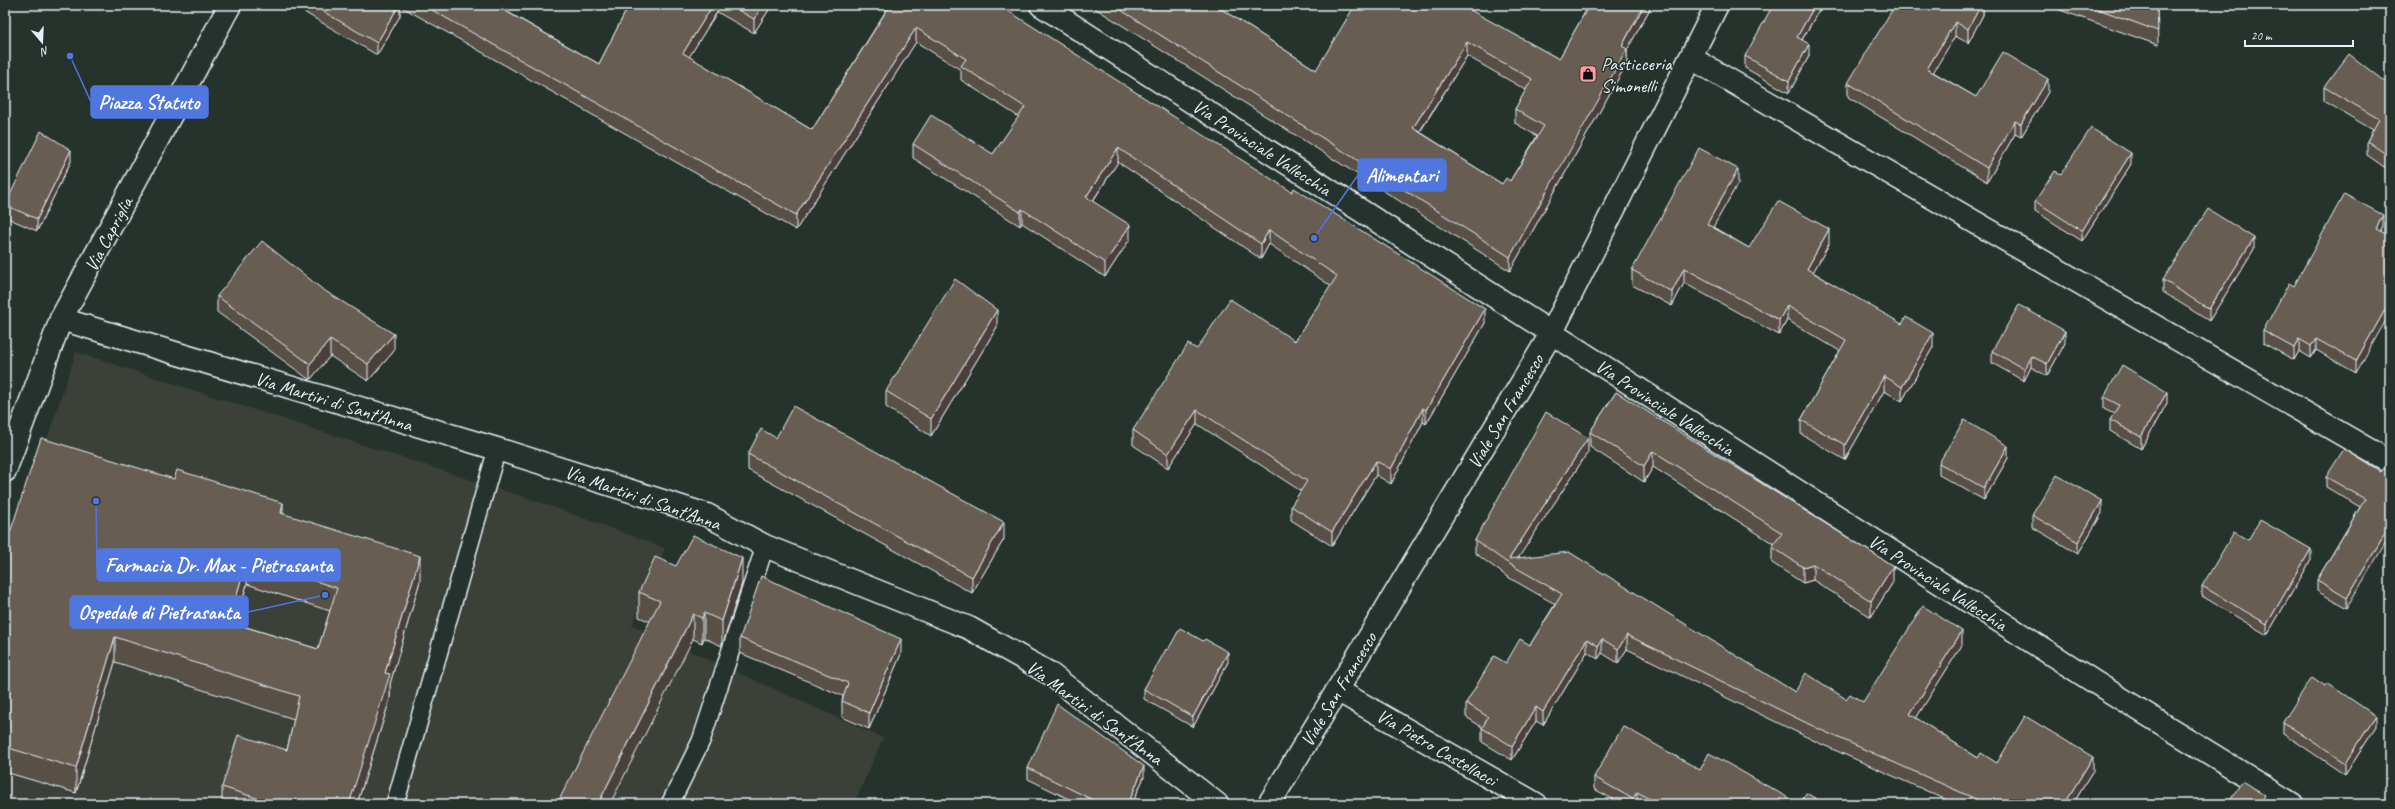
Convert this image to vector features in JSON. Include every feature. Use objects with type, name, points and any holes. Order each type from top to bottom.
[{"type":"street","name":"Via Capriglia","points":[[5,471],[61,319],[230,5]]},
{"type":"street","name":"Via Provinciale Vallecchia","points":[[1042,5],[1551,334],[2089,678],[2292,804]]},
{"type":"street","name":"Viale San Francesco","points":[[1269,804],[1551,334],[1718,5]]},
{"type":"street","points":[[1691,58],[2390,462]]},
{"type":"street","name":"Via Martiri di Sant'Anna","points":[[61,319],[497,450],[707,515],[765,546],[969,628],[1049,673],[1217,804]]},
{"type":"street","name":"Via Pietro Castellacci","points":[[1337,690],[1536,804]]},
{"type":"lane","points":[[395,804],[497,450]]},
{"type":"lane","points":[[670,804],[701,741],[765,546]]},
{"type":"shaded area","points":[[76,352],[542,503],[665,548],[632,625],[883,738],[854,804],[5,804],[5,566]]},
{"type":"building","points":[[312,5],[399,5],[377,43]]},
{"type":"building","points":[[423,5],[502,5],[500,8],[599,64],[629,5],[713,5],[683,53],[812,130],[890,5],[999,5],[1292,192],[1294,188],[1485,309],[1426,410],[1423,408],[1391,469],[1376,461],[1332,532],[1291,506],[1307,481],[1197,410],[1168,454],[1133,430],[1188,344],[1197,349],[1230,299],[1295,341],[1337,276],[1269,230],[1261,244],[1118,148],[1086,197],[1130,225],[1105,263],[1022,209],[1020,212],[913,144],[931,115],[993,154],[1025,107],[961,66],[966,59],[916,28],[796,215]]},
{"type":"building","points":[[729,5],[763,5],[754,19]]},
{"type":"building","points":[[1113,5],[1215,5],[1316,70],[1355,5],[1466,5],[1465,7],[1559,59],[1589,5],[1644,5],[1622,46],[1627,49],[1510,257]],"holes":[[[1467,42],[1532,79],[1515,109],[1544,126],[1510,181],[1506,178],[1502,184],[1413,128]]]},
{"type":"building","points":[[1773,5],[1815,5],[1797,37],[1809,44],[1789,81],[1745,56]]},
{"type":"building","points":[[1895,5],[1981,5],[1968,29],[1955,22],[1927,69],[1976,97],[2003,52],[2048,79],[2021,124],[2015,121],[1987,168],[1848,83]]},
{"type":"building","points":[[2087,5],[2157,5],[2158,31]]},
{"type":"building","points":[[2349,54],[2390,86],[2390,157],[2367,141],[2379,119],[2324,87]]},
{"type":"building","points":[[2091,128],[2131,153],[2082,231],[2035,201],[2055,171],[2061,174]]},
{"type":"building","points":[[41,131],[71,150],[37,219],[5,205]]},
{"type":"building","points":[[1699,148],[1738,169],[1707,224],[1749,248],[1778,201],[1829,229],[1807,269],[1902,324],[1906,317],[1933,333],[1902,387],[1884,376],[1845,445],[1801,420],[1846,340],[1787,306],[1779,320],[1684,268],[1672,292],[1632,270]]},
{"type":"building","points":[[2344,194],[2383,215],[2376,229],[2390,236],[2390,301],[2356,361],[2316,339],[2311,346],[2299,339],[2294,348],[2263,331],[2289,283],[2294,286]]},
{"type":"building","points":[[2208,209],[2254,238],[2209,309],[2163,280]]},
{"type":"building","points":[[262,241],[322,289],[394,334],[368,364],[330,340],[310,364],[217,296]]},
{"type":"building","points":[[955,279],[997,310],[931,419],[886,391]]},
{"type":"building","points":[[2019,305],[2065,331],[2047,364],[2031,356],[2024,369],[1992,351]]},
{"type":"building","points":[[2122,365],[2167,392],[2141,437],[2110,420],[2119,405],[2104,397]]},
{"type":"building","points":[[1616,392],[1893,566],[1871,601],[1813,564],[1803,567],[1772,547],[1782,533],[1653,451],[1644,466],[1590,432]]},
{"type":"building","points":[[793,406],[1004,522],[972,577],[748,454],[761,429],[776,438]]},
{"type":"building","points":[[1546,412],[1588,438],[1509,559],[1569,552],[1795,692],[1806,673],[1846,699],[1850,694],[1863,702],[1923,606],[1962,631],[1910,714],[1978,758],[1981,753],[1997,763],[2025,716],[2093,757],[2064,804],[1987,804],[1821,730],[1627,635],[1618,649],[1602,639],[1598,646],[1587,639],[1543,712],[1536,707],[1512,746],[1482,728],[1488,717],[1466,703],[1494,656],[1506,663],[1520,639],[1530,645],[1562,594],[1506,562],[1475,540]]},
{"type":"building","points":[[1964,420],[2008,446],[1984,488],[1939,463]]},
{"type":"building","points":[[41,438],[174,479],[177,470],[283,503],[281,513],[420,556],[385,673],[390,674],[349,804],[264,804],[266,801],[222,787],[238,735],[287,750],[299,696],[115,637],[76,768],[5,747],[5,548]],"holes":[[[247,559],[337,588],[318,649],[229,622]]]},
{"type":"building","points":[[2344,449],[2381,472],[2384,468],[2390,472],[2390,525],[2347,598],[2317,580],[2365,499],[2326,477]]},
{"type":"building","points":[[2057,475],[2102,501],[2078,542],[2032,515]]},
{"type":"building","points":[[2260,520],[2311,549],[2267,624],[2202,586],[2234,532],[2248,540]]},
{"type":"building","points":[[693,535],[742,558],[722,621],[704,613],[702,618],[693,614],[598,804],[557,804],[660,601],[639,592],[655,557],[676,566]]},
{"type":"building","points":[[761,576],[901,639],[869,713],[842,701],[848,683],[740,638]]},
{"type":"building","points":[[1180,628],[1203,641],[1205,639],[1228,652],[1193,717],[1144,689],[1166,649],[1168,650]]},
{"type":"building","points":[[2312,677],[2325,686],[2327,683],[2376,716],[2345,763],[2283,722]]},
{"type":"building","points":[[1057,704],[1144,766],[1128,804],[1099,804],[1028,768]]},
{"type":"building","points":[[1623,726],[1700,770],[1709,753],[1799,804],[1658,804],[1637,792],[1633,799],[1594,777]]},
{"type":"building","points":[[2242,781],[2264,795],[2262,799],[2270,804],[2228,804]]},
{"type":"building","points":[[1806,793],[1825,804],[1800,804]]},
{"type":"place","name":"Piazza Statuto","points":[[70,56]]},
{"type":"place","name":"Pasticceria Simonelli","points":[[1588,74]]},
{"type":"place","name":"Alimentari","points":[[1314,238]]},
{"type":"place","name":"Farmacia Dr. Max - Pietrasanta","points":[[96,501]]},
{"type":"place","name":"Ospedale di Pietrasanta","points":[[325,595]]}]
